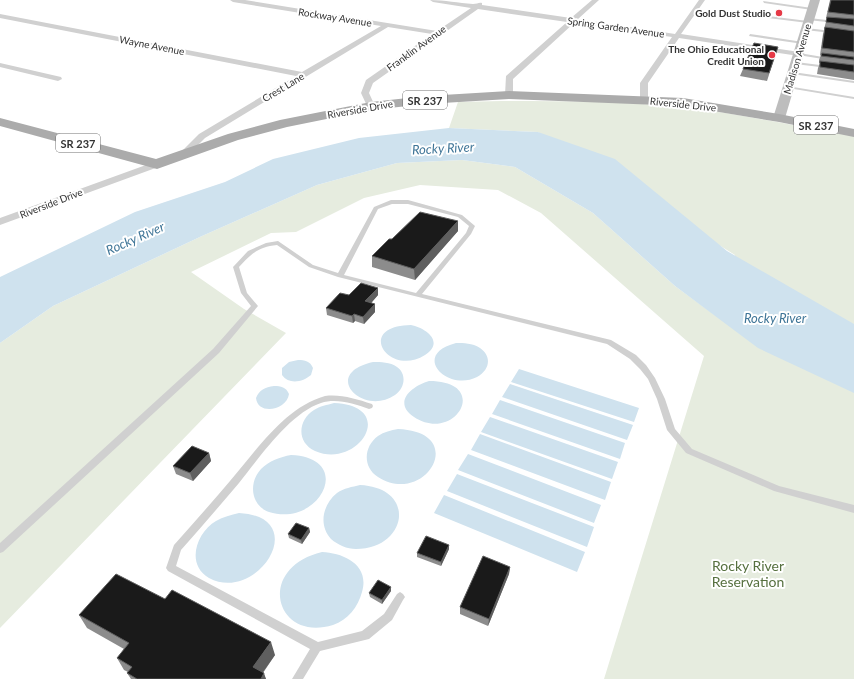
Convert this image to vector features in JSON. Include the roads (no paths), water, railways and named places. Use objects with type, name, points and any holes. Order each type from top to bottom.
[{"type":"main road","name":"Madison Avenue","points":[[779,118],[810,16]]},
{"type":"main road","name":"Riverside Drive","points":[[157,164],[240,135],[285,123],[371,106],[426,100],[509,96],[683,102],[779,118],[854,133]]},
{"type":"main road","name":"SR 237","points":[[0,122],[157,164]]},
{"type":"street","name":"Rockway Avenue","points":[[233,0],[438,33]]},
{"type":"street","name":"Spring Garden Avenue","points":[[433,0],[678,36],[796,63]]},
{"type":"street","name":"Franklin Avenue","points":[[371,106],[365,92],[369,82],[485,0]]},
{"type":"street","points":[[509,96],[509,78],[596,0]]},
{"type":"street","points":[[644,100],[644,84],[702,0]]},
{"type":"street","name":"Wayne Avenue","points":[[0,16],[304,75]]},
{"type":"street","name":"Crest Lane","points":[[184,154],[202,136],[387,25]]},
{"type":"street","points":[[0,66],[58,79]]},
{"type":"street","name":"Riverside Drive","points":[[0,222],[157,164]]},
{"type":"lane","points":[[788,6],[791,0]]},
{"type":"lane","points":[[764,2],[788,6],[810,16],[840,34]]},
{"type":"lane","points":[[760,16],[810,16],[854,24]]},
{"type":"lane","points":[[750,35],[802,42]]},
{"type":"lane","points":[[796,63],[833,59]]},
{"type":"lane","points":[[796,63],[832,67]]},
{"type":"lane","points":[[796,63],[854,82]]},
{"type":"lane","points":[[788,87],[854,98]]},
{"type":"lane","points":[[340,276],[376,208],[391,202],[408,202],[460,216],[472,226],[469,233],[418,295]]},
{"type":"lane","points":[[0,549],[216,351],[255,306],[244,293],[236,267],[250,252],[268,244],[278,243],[311,266],[340,276],[608,342],[633,357],[643,367],[651,378],[661,399],[671,430],[689,451],[777,489],[854,508]]},
{"type":"lane","points":[[369,406],[350,400],[334,398],[319,401],[307,406],[279,430],[177,548],[171,568],[317,647],[366,635],[388,617],[400,597]]},
{"type":"lane","points":[[297,679],[317,647]]},
{"type":"water","name":"Rocky River","points":[[449,128],[538,132],[615,159],[727,251],[854,324],[854,393],[758,348],[675,286],[593,213],[515,167],[462,160],[397,163],[317,185],[202,236],[53,306],[0,343],[0,277],[135,212],[225,182],[273,159],[359,138]]},
{"type":"water","points":[[411,325],[422,329],[431,336],[433,345],[431,350],[425,355],[412,360],[400,360],[390,356],[383,349],[381,341],[384,333],[394,328]]},
{"type":"water","points":[[456,343],[474,345],[484,351],[488,359],[485,371],[477,377],[466,380],[455,380],[445,376],[438,370],[435,363],[436,355],[443,349]]},
{"type":"water","points":[[298,360],[309,362],[313,368],[311,375],[300,381],[288,380],[282,375],[282,368],[289,362]]},
{"type":"water","points":[[373,362],[382,362],[394,365],[402,373],[404,381],[403,385],[395,395],[383,400],[371,401],[360,397],[352,391],[348,384],[350,375],[357,368]]},
{"type":"water","points":[[519,369],[639,408],[634,422],[511,382]]},
{"type":"water","points":[[429,381],[448,384],[459,390],[463,400],[460,409],[453,417],[442,423],[429,423],[414,417],[405,406],[407,395],[416,387]]},
{"type":"water","points":[[510,384],[633,425],[627,440],[502,397]]},
{"type":"water","points":[[274,386],[285,388],[289,394],[287,400],[278,407],[272,409],[262,407],[258,404],[256,398],[257,395],[263,389]]},
{"type":"water","points":[[500,400],[625,443],[620,459],[492,414]]},
{"type":"water","points":[[334,403],[354,407],[364,414],[368,425],[365,435],[357,445],[345,452],[331,455],[315,451],[309,447],[302,437],[301,431],[302,425],[309,414],[314,410]]},
{"type":"water","points":[[490,417],[618,462],[612,479],[481,432]]},
{"type":"water","points":[[398,429],[420,433],[432,442],[436,453],[433,465],[424,476],[411,483],[395,484],[378,477],[369,468],[367,462],[368,451],[373,440],[383,433]]},
{"type":"water","points":[[480,434],[611,482],[605,500],[471,450]]},
{"type":"water","points":[[468,454],[601,505],[594,523],[458,470]]},
{"type":"water","points":[[291,455],[311,459],[322,467],[326,479],[323,491],[315,502],[303,510],[287,514],[269,512],[258,505],[255,499],[253,494],[254,481],[261,469],[268,464],[279,458]]},
{"type":"water","points":[[457,474],[594,527],[587,547],[447,491]]},
{"type":"water","points":[[360,485],[379,489],[391,496],[398,507],[399,518],[395,530],[386,539],[373,546],[353,549],[343,546],[331,539],[324,527],[323,521],[328,503],[337,493]]},
{"type":"water","points":[[444,495],[585,552],[577,572],[434,513]]},
{"type":"water","points":[[239,513],[261,518],[272,528],[275,542],[270,557],[259,570],[244,579],[227,583],[209,578],[197,565],[196,548],[199,540],[209,526],[216,521]]},
{"type":"water","points":[[322,552],[339,555],[346,558],[359,568],[362,574],[362,592],[355,608],[343,620],[333,625],[313,628],[297,623],[286,614],[281,601],[281,587],[287,573],[301,560]]},
{"type":"place","name":"Gold Dust Studio","points":[[779,13]]},
{"type":"place","name":"The Ohio Educational Credit Union","points":[[772,55]]},
{"type":"park label","name":"Rocky River Reservation","points":[[748,574]]}]
